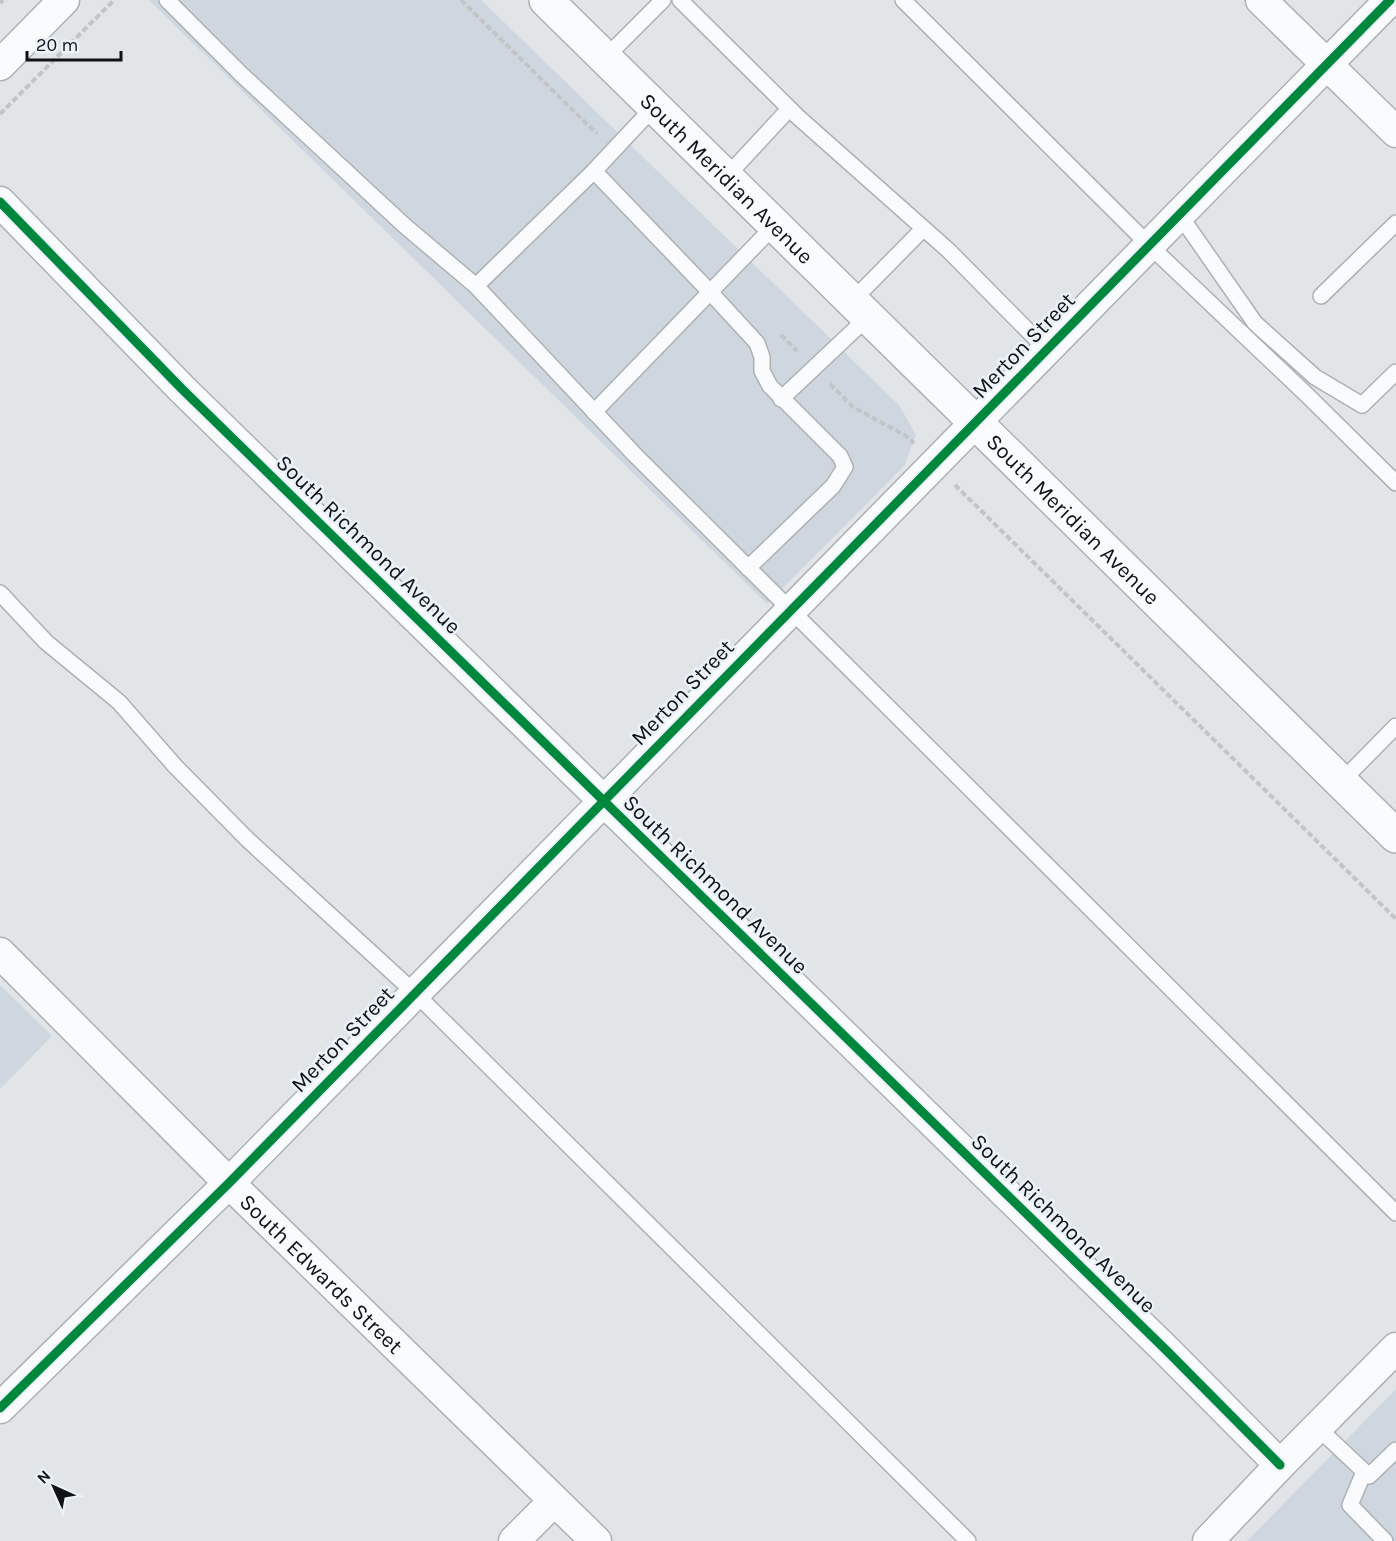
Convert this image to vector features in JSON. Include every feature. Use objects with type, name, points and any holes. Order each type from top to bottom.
[{"type":"main road","name":"South Meridian Avenue","points":[[546,0],[1396,836]]},
{"type":"street","points":[[0,65],[64,0]]},
{"type":"street","points":[[1261,0],[1396,132]]},
{"type":"street","name":"Merton Street","points":[[0,1408],[229,1183],[1390,0]]},
{"type":"street","name":"South Richmond Avenue","points":[[0,202],[182,389],[1159,1343],[1280,1465]]},
{"type":"street","name":"South Edwards Street","points":[[0,953],[229,1183],[596,1541]]},
{"type":"street","points":[[1208,1541],[1396,1348]]},
{"type":"street","points":[[514,1541],[554,1501]]},
{"type":"lane","points":[[167,0],[241,74],[405,226],[476,286],[594,412],[748,568],[1396,1213]]},
{"type":"lane","points":[[605,58],[663,0]]},
{"type":"lane","points":[[680,0],[789,109],[948,250],[1046,349]]},
{"type":"lane","points":[[903,0],[1149,245],[1396,483]]},
{"type":"lane","points":[[476,286],[594,171],[654,107]]},
{"type":"lane","points":[[726,177],[789,109]]},
{"type":"lane","points":[[594,171],[757,343],[762,357],[762,371],[770,386],[840,456],[845,467],[833,486],[748,568]]},
{"type":"lane","points":[[1179,214],[1255,323],[1315,377],[1362,405],[1396,372]]},
{"type":"lane","points":[[1321,296],[1396,223]]},
{"type":"lane","points":[[594,412],[775,225]]},
{"type":"lane","points":[[781,399],[860,309],[922,229]]},
{"type":"lane","points":[[1218,310],[1222,276]]},
{"type":"lane","points":[[0,593],[46,642],[119,702],[176,766],[248,840],[415,993],[968,1541]]},
{"type":"lane","points":[[1341,782],[1396,726]]},
{"type":"lane","points":[[1317,1427],[1369,1476],[1396,1450]]},
{"type":"lane","points":[[1364,1472],[1350,1505],[1385,1541]]},
{"type":"path","points":[[0,114],[114,0]]},
{"type":"shaded area","points":[[149,0],[481,0],[899,405],[916,435],[904,466],[767,604]]},
{"type":"shaded area","points":[[0,985],[52,1036],[0,1089]]},
{"type":"shaded area","points":[[1396,1389],[1396,1541],[1247,1541]]},
{"type":"cycle path","points":[[0,1408],[229,1183],[1390,0]]},
{"type":"cycle path","points":[[0,202],[182,389],[1167,1351],[1280,1465]]}]
